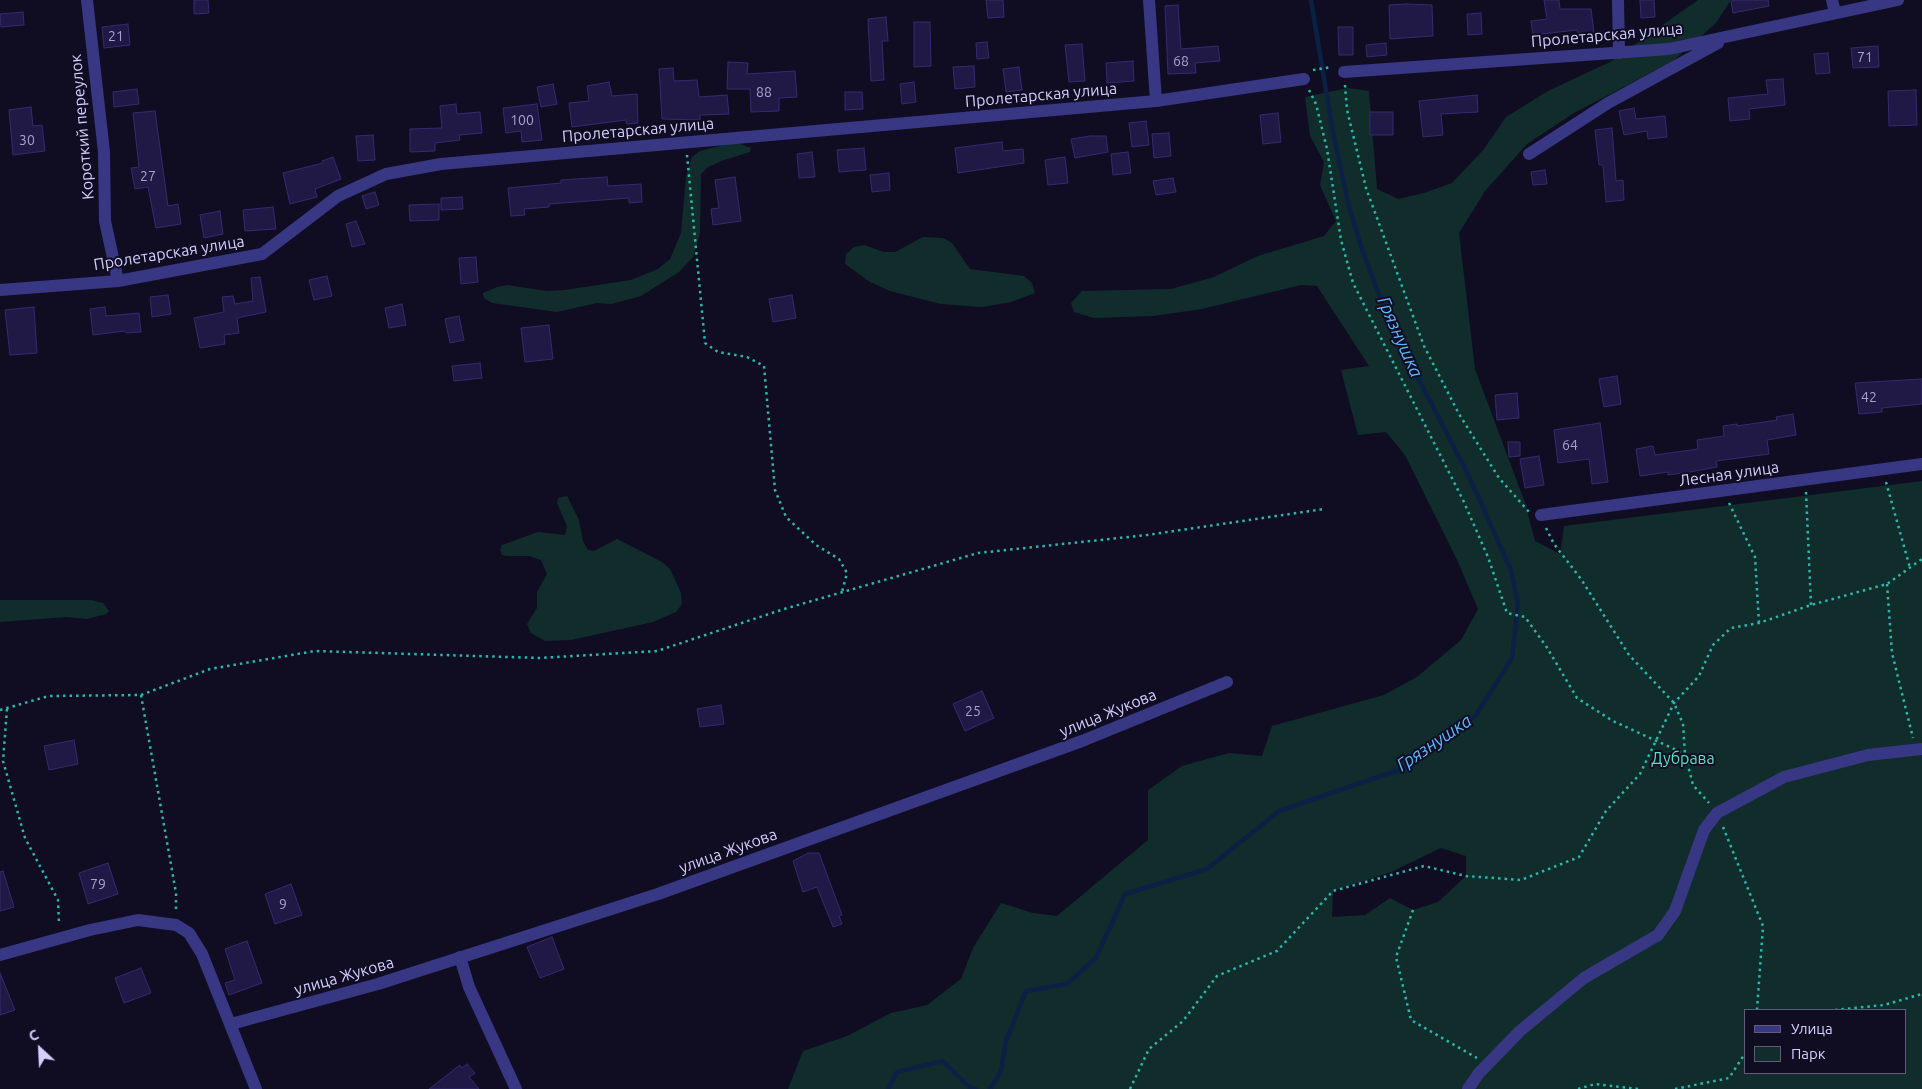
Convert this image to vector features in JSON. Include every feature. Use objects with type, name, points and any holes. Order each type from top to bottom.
[{"type":"street","name":"Короткий переулок","points":[[87,0],[104,152],[105,221],[118,281]]},
{"type":"street","points":[[1149,0],[1156,101]]},
{"type":"street","points":[[1618,0],[1619,53]]},
{"type":"street","name":"Пролетарская улица","points":[[1342,69],[1669,49],[1731,35],[1833,6],[1898,0]]},
{"type":"street","points":[[1529,154],[1608,103],[1731,35]]},
{"type":"street","name":"Пролетарская улица","points":[[0,290],[118,281],[262,254],[338,196],[386,174],[441,164],[1156,101],[1306,75]]},
{"type":"street","name":"Лесная улица","points":[[1541,515],[1922,464]]},
{"type":"street","name":"улица Жукова","points":[[231,1024],[378,984],[658,894],[1082,741],[1227,682]]},
{"type":"street","points":[[1468,1089],[1488,1064],[1520,1032],[1584,978],[1658,935],[1675,912],[1704,830],[1717,813],[1784,777],[1868,755],[1919,750]]},
{"type":"street","points":[[0,955],[60,938],[138,920],[176,925],[188,934],[202,954],[256,1089]]},
{"type":"street","points":[[460,957],[469,987],[516,1089]]},
{"type":"path","points":[[1685,754],[1613,721],[1577,698],[1546,646],[1525,617],[1507,614],[1488,557],[1463,500],[1353,283],[1341,240],[1316,104],[1306,75],[1342,69],[1347,110],[1366,188],[1424,346],[1459,414],[1499,478],[1526,511],[1541,515],[1554,544],[1581,578],[1630,655],[1674,703],[1684,724],[1685,754],[1693,785],[1717,813],[1763,926],[1757,1009]]},
{"type":"path","points":[[686,142],[705,343],[718,352],[747,357],[764,366],[775,490],[786,517],[816,545],[839,559],[846,573],[842,592]]},
{"type":"path","points":[[1882,470],[1910,568]]},
{"type":"path","points":[[1806,480],[1812,605]]},
{"type":"path","points":[[1723,491],[1755,557],[1759,623]]},
{"type":"path","points":[[0,710],[49,696],[141,694],[210,669],[314,651],[540,658],[657,651],[842,592],[978,553],[1147,535],[1324,509]]},
{"type":"path","points":[[1130,1089],[1149,1049],[1183,1021],[1217,976],[1277,952],[1333,891],[1424,866],[1466,876],[1521,880],[1579,857],[1606,811],[1640,774],[1674,703],[1699,676],[1713,644],[1732,628],[1759,623],[1812,605],[1887,584],[1922,559]]},
{"type":"path","points":[[1887,584],[1892,653],[1919,750]]},
{"type":"path","points":[[141,694],[176,893],[176,925]]},
{"type":"path","points":[[7,708],[3,761],[25,838],[58,900],[60,938]]},
{"type":"path","points":[[1413,910],[1396,957],[1411,1020],[1488,1064]]},
{"type":"path","points":[[1844,1009],[1884,1005],[1922,994]]},
{"type":"path","points":[[1675,1089],[1729,1078],[1744,1055]]},
{"type":"path","points":[[1578,1089],[1595,1084],[1639,1089]]},
{"type":"green space","name":"Дубрава","points":[[1698,0],[1731,0],[1716,23],[1673,61],[1574,113],[1527,144],[1485,191],[1459,233],[1475,369],[1525,503],[1535,541],[1560,554],[1564,526],[1922,481],[1922,1089],[788,1089],[803,1051],[847,1036],[891,1013],[927,1005],[961,979],[973,948],[1001,903],[1033,913],[1057,916],[1148,840],[1148,790],[1182,766],[1229,753],[1262,756],[1272,726],[1384,695],[1417,677],[1461,640],[1478,609],[1458,562],[1405,455],[1386,432],[1358,435],[1341,370],[1369,366],[1317,286],[1301,285],[1202,309],[1153,316],[1094,318],[1074,312],[1071,303],[1082,291],[1171,289],[1214,277],[1258,256],[1324,236],[1336,221],[1320,185],[1324,162],[1310,136],[1305,97],[1348,88],[1369,91],[1377,189],[1398,199],[1424,193],[1452,183],[1484,149],[1506,117],[1548,91],[1610,62]],"holes":[[[1441,848],[1466,856],[1466,876],[1438,902],[1413,910],[1390,898],[1365,915],[1332,917],[1333,891],[1391,872]]]},
{"type":"green space","points":[[727,144],[740,144],[751,148],[750,152],[708,167],[701,174],[700,233],[693,257],[679,272],[641,296],[611,304],[597,303],[557,312],[492,303],[484,298],[483,293],[507,285],[547,291],[565,290],[631,280],[658,269],[670,259],[681,233],[686,177],[692,157],[700,151]]},
{"type":"green space","points":[[923,237],[943,238],[952,243],[970,269],[1024,276],[1032,283],[1035,293],[1011,302],[982,307],[941,304],[890,291],[870,282],[845,264],[846,254],[854,247],[864,245],[884,252],[895,252]]},
{"type":"green space","points":[[567,496],[579,520],[583,541],[588,550],[594,551],[617,539],[662,562],[670,569],[681,593],[682,604],[676,612],[653,622],[571,640],[545,641],[531,633],[527,624],[537,608],[537,592],[547,574],[541,560],[529,556],[502,555],[500,550],[502,545],[538,532],[565,535],[567,526],[557,503],[558,498]]},
{"type":"green space","points":[[0,600],[91,600],[103,603],[109,611],[106,614],[87,619],[67,617],[0,622]]},
{"type":"building","points":[[194,0],[208,0],[209,13],[194,14]]},
{"type":"building","points":[[986,0],[1003,0],[1004,17],[988,18]]},
{"type":"building","points":[[1544,0],[1559,0],[1560,9],[1591,9],[1594,33],[1578,33],[1577,30],[1533,35],[1531,21],[1547,19]]},
{"type":"building","points":[[1640,0],[1654,0],[1655,17],[1641,18]]},
{"type":"building","points":[[1768,0],[1769,6],[1733,13],[1731,1]]},
{"type":"building","points":[[1178,5],[1181,49],[1218,46],[1220,61],[1195,63],[1196,73],[1168,74],[1165,6]]},
{"type":"building","points":[[1389,5],[1432,5],[1433,36],[1390,39]]},
{"type":"building","points":[[23,12],[24,25],[1,27],[0,14]]},
{"type":"building","points":[[1481,13],[1482,34],[1468,35],[1467,14]]},
{"type":"building","points":[[886,17],[888,41],[882,41],[884,80],[871,81],[868,19]]},
{"type":"building","points":[[914,22],[930,22],[931,66],[914,67]]},
{"type":"building","points":[[128,24],[130,45],[104,48],[102,27]]},
{"type":"building","points":[[1338,27],[1353,27],[1353,55],[1339,55]]},
{"type":"building","points":[[987,42],[989,58],[977,59],[976,43]]},
{"type":"building","points":[[1386,43],[1387,55],[1367,57],[1366,45]]},
{"type":"building","points":[[1082,44],[1085,81],[1069,82],[1065,45]]},
{"type":"building","points":[[1878,46],[1879,67],[1853,68],[1851,48]]},
{"type":"building","points":[[1828,53],[1830,73],[1816,74],[1814,54]]},
{"type":"building","points":[[1133,61],[1134,81],[1107,83],[1106,63]]},
{"type":"building","points":[[728,62],[748,63],[747,74],[795,71],[797,97],[779,98],[779,111],[751,112],[750,89],[727,89]]},
{"type":"building","points":[[974,66],[975,87],[955,89],[953,67]]},
{"type":"building","points":[[1019,67],[1022,90],[1006,92],[1003,69]]},
{"type":"building","points":[[673,68],[674,81],[697,80],[699,97],[727,95],[729,114],[700,115],[700,120],[662,119],[659,69]]},
{"type":"building","points":[[1783,79],[1785,105],[1749,109],[1750,119],[1730,121],[1728,98],[1768,94],[1766,80]]},
{"type":"building","points":[[609,82],[612,96],[637,94],[638,123],[627,124],[626,120],[572,127],[569,103],[589,101],[587,86]]},
{"type":"building","points":[[914,82],[916,102],[902,104],[900,84]]},
{"type":"building","points":[[553,84],[557,104],[541,107],[537,87]]},
{"type":"building","points":[[137,89],[139,104],[114,107],[113,92]]},
{"type":"building","points":[[1916,90],[1917,125],[1889,126],[1888,91]]},
{"type":"building","points":[[845,92],[862,92],[863,109],[845,110]]},
{"type":"building","points":[[1477,95],[1478,112],[1441,114],[1443,135],[1423,137],[1419,101]]},
{"type":"building","points":[[456,104],[457,114],[480,112],[482,133],[459,135],[460,140],[435,143],[435,151],[410,152],[410,129],[442,128],[440,106]]},
{"type":"building","points":[[537,104],[542,140],[522,142],[521,131],[506,133],[503,108]]},
{"type":"building","points":[[31,107],[33,126],[42,125],[45,151],[13,155],[9,110]]},
{"type":"building","points":[[1634,108],[1636,119],[1665,116],[1667,137],[1648,139],[1647,131],[1624,135],[1619,111]]},
{"type":"building","points":[[155,111],[168,206],[178,204],[181,224],[156,228],[148,187],[135,189],[131,168],[139,167],[133,113]]},
{"type":"building","points":[[1370,112],[1393,112],[1393,135],[1370,135]]},
{"type":"building","points":[[1278,113],[1281,142],[1263,144],[1260,115]]},
{"type":"building","points":[[1146,121],[1149,145],[1132,147],[1129,123]]},
{"type":"building","points":[[1612,128],[1616,181],[1623,180],[1624,200],[1606,202],[1603,165],[1599,165],[1595,130]]},
{"type":"building","points":[[1169,133],[1171,156],[1154,158],[1152,134]]},
{"type":"building","points":[[373,135],[375,160],[358,161],[356,136]]},
{"type":"building","points":[[1106,136],[1108,152],[1075,158],[1071,139]]},
{"type":"building","points":[[1002,142],[1003,151],[1023,149],[1024,163],[958,173],[955,148]]},
{"type":"building","points":[[864,148],[866,170],[839,172],[837,150]]},
{"type":"building","points":[[812,152],[815,177],[799,178],[797,154]]},
{"type":"building","points":[[1128,152],[1131,173],[1113,175],[1111,154]]},
{"type":"building","points":[[333,157],[341,179],[315,189],[317,197],[290,204],[283,173],[323,163],[322,161]]},
{"type":"building","points":[[1065,157],[1068,183],[1048,185],[1045,160]]},
{"type":"building","points":[[1545,170],[1547,184],[1533,185],[1531,172]]},
{"type":"building","points":[[889,173],[890,190],[872,192],[870,175]]},
{"type":"building","points":[[607,177],[608,186],[641,184],[642,202],[629,203],[629,198],[549,204],[549,207],[524,209],[525,215],[511,216],[508,188],[561,183],[561,180]]},
{"type":"building","points":[[735,177],[741,221],[713,225],[711,209],[719,208],[715,180]]},
{"type":"building","points":[[1173,178],[1176,192],[1156,195],[1153,181]]},
{"type":"building","points":[[375,192],[379,205],[366,209],[362,196]]},
{"type":"building","points":[[462,197],[463,209],[441,210],[441,198]]},
{"type":"building","points":[[439,204],[439,220],[410,221],[409,205]]},
{"type":"building","points":[[273,207],[276,229],[245,231],[243,210]]},
{"type":"building","points":[[220,211],[223,234],[204,238],[200,215]]},
{"type":"building","points":[[356,221],[365,244],[352,247],[346,224]]},
{"type":"building","points":[[476,257],[478,282],[461,284],[459,258]]},
{"type":"building","points":[[327,276],[332,296],[314,300],[309,280]]},
{"type":"building","points":[[260,277],[266,312],[237,318],[239,333],[224,335],[225,344],[200,348],[194,318],[224,312],[222,297],[233,296],[235,304],[253,301],[251,278]]},
{"type":"building","points":[[168,295],[171,314],[152,317],[150,297]]},
{"type":"building","points":[[792,295],[796,318],[773,322],[769,299]]},
{"type":"building","points":[[402,304],[406,325],[389,328],[385,308]]},
{"type":"building","points":[[34,307],[37,353],[10,355],[5,310]]},
{"type":"building","points":[[105,307],[106,316],[139,313],[141,332],[126,333],[125,331],[93,335],[90,309]]},
{"type":"building","points":[[459,316],[464,340],[450,343],[445,319]]},
{"type":"building","points":[[549,325],[553,359],[525,362],[521,328]]},
{"type":"building","points":[[480,363],[482,378],[454,381],[452,366]]},
{"type":"building","points":[[1617,376],[1621,404],[1604,407],[1599,379]]},
{"type":"building","points":[[1922,379],[1922,404],[1882,408],[1882,412],[1859,414],[1855,383]]},
{"type":"building","points":[[1517,393],[1519,418],[1497,420],[1495,395]]},
{"type":"building","points":[[1793,414],[1796,435],[1767,440],[1769,454],[1716,461],[1717,467],[1690,472],[1668,475],[1668,472],[1640,476],[1636,449],[1653,446],[1655,455],[1698,449],[1697,440],[1724,436],[1723,426],[1737,424],[1737,426],[1777,420],[1776,417]]},
{"type":"building","points":[[1600,423],[1608,482],[1592,484],[1589,459],[1558,463],[1554,430]]},
{"type":"building","points":[[1508,442],[1520,442],[1520,456],[1509,457]]},
{"type":"building","points":[[1539,456],[1544,485],[1525,488],[1520,459]]},
{"type":"building","points":[[982,691],[994,718],[965,731],[953,704]]},
{"type":"building","points":[[721,705],[724,724],[700,727],[697,709]]},
{"type":"building","points":[[74,740],[78,764],[49,770],[44,746]]},
{"type":"building","points":[[808,853],[819,853],[842,915],[839,916],[842,924],[833,927],[817,887],[803,892],[793,861]]},
{"type":"building","points":[[108,863],[118,894],[88,904],[79,873]]},
{"type":"building","points":[[3,871],[14,907],[0,911],[0,872]]},
{"type":"building","points":[[291,884],[302,915],[275,924],[265,894]]},
{"type":"building","points":[[552,937],[564,969],[540,978],[527,947]]},
{"type":"building","points":[[247,941],[262,983],[229,995],[225,983],[235,980],[225,949]]},
{"type":"building","points":[[141,968],[151,993],[124,1003],[115,978]]},
{"type":"building","points":[[0,973],[15,1010],[0,1015]]},
{"type":"building","points":[[467,1064],[475,1073],[469,1077],[479,1089],[429,1089],[460,1065],[462,1068]]},
{"type":"waterway","name":"Грязнушка","points":[[990,1089],[1001,1071],[1006,1041],[1026,991],[1067,984],[1096,958],[1125,894],[1207,869],[1279,811],[1404,768],[1476,715],[1512,658],[1518,604],[1511,570],[1467,472],[1409,361],[1381,300],[1364,255],[1349,207],[1332,127],[1311,0]]},
{"type":"waterway","name":"Грязнушка","points":[[888,1089],[897,1072],[943,1061],[969,1087],[976,1089]]}]
